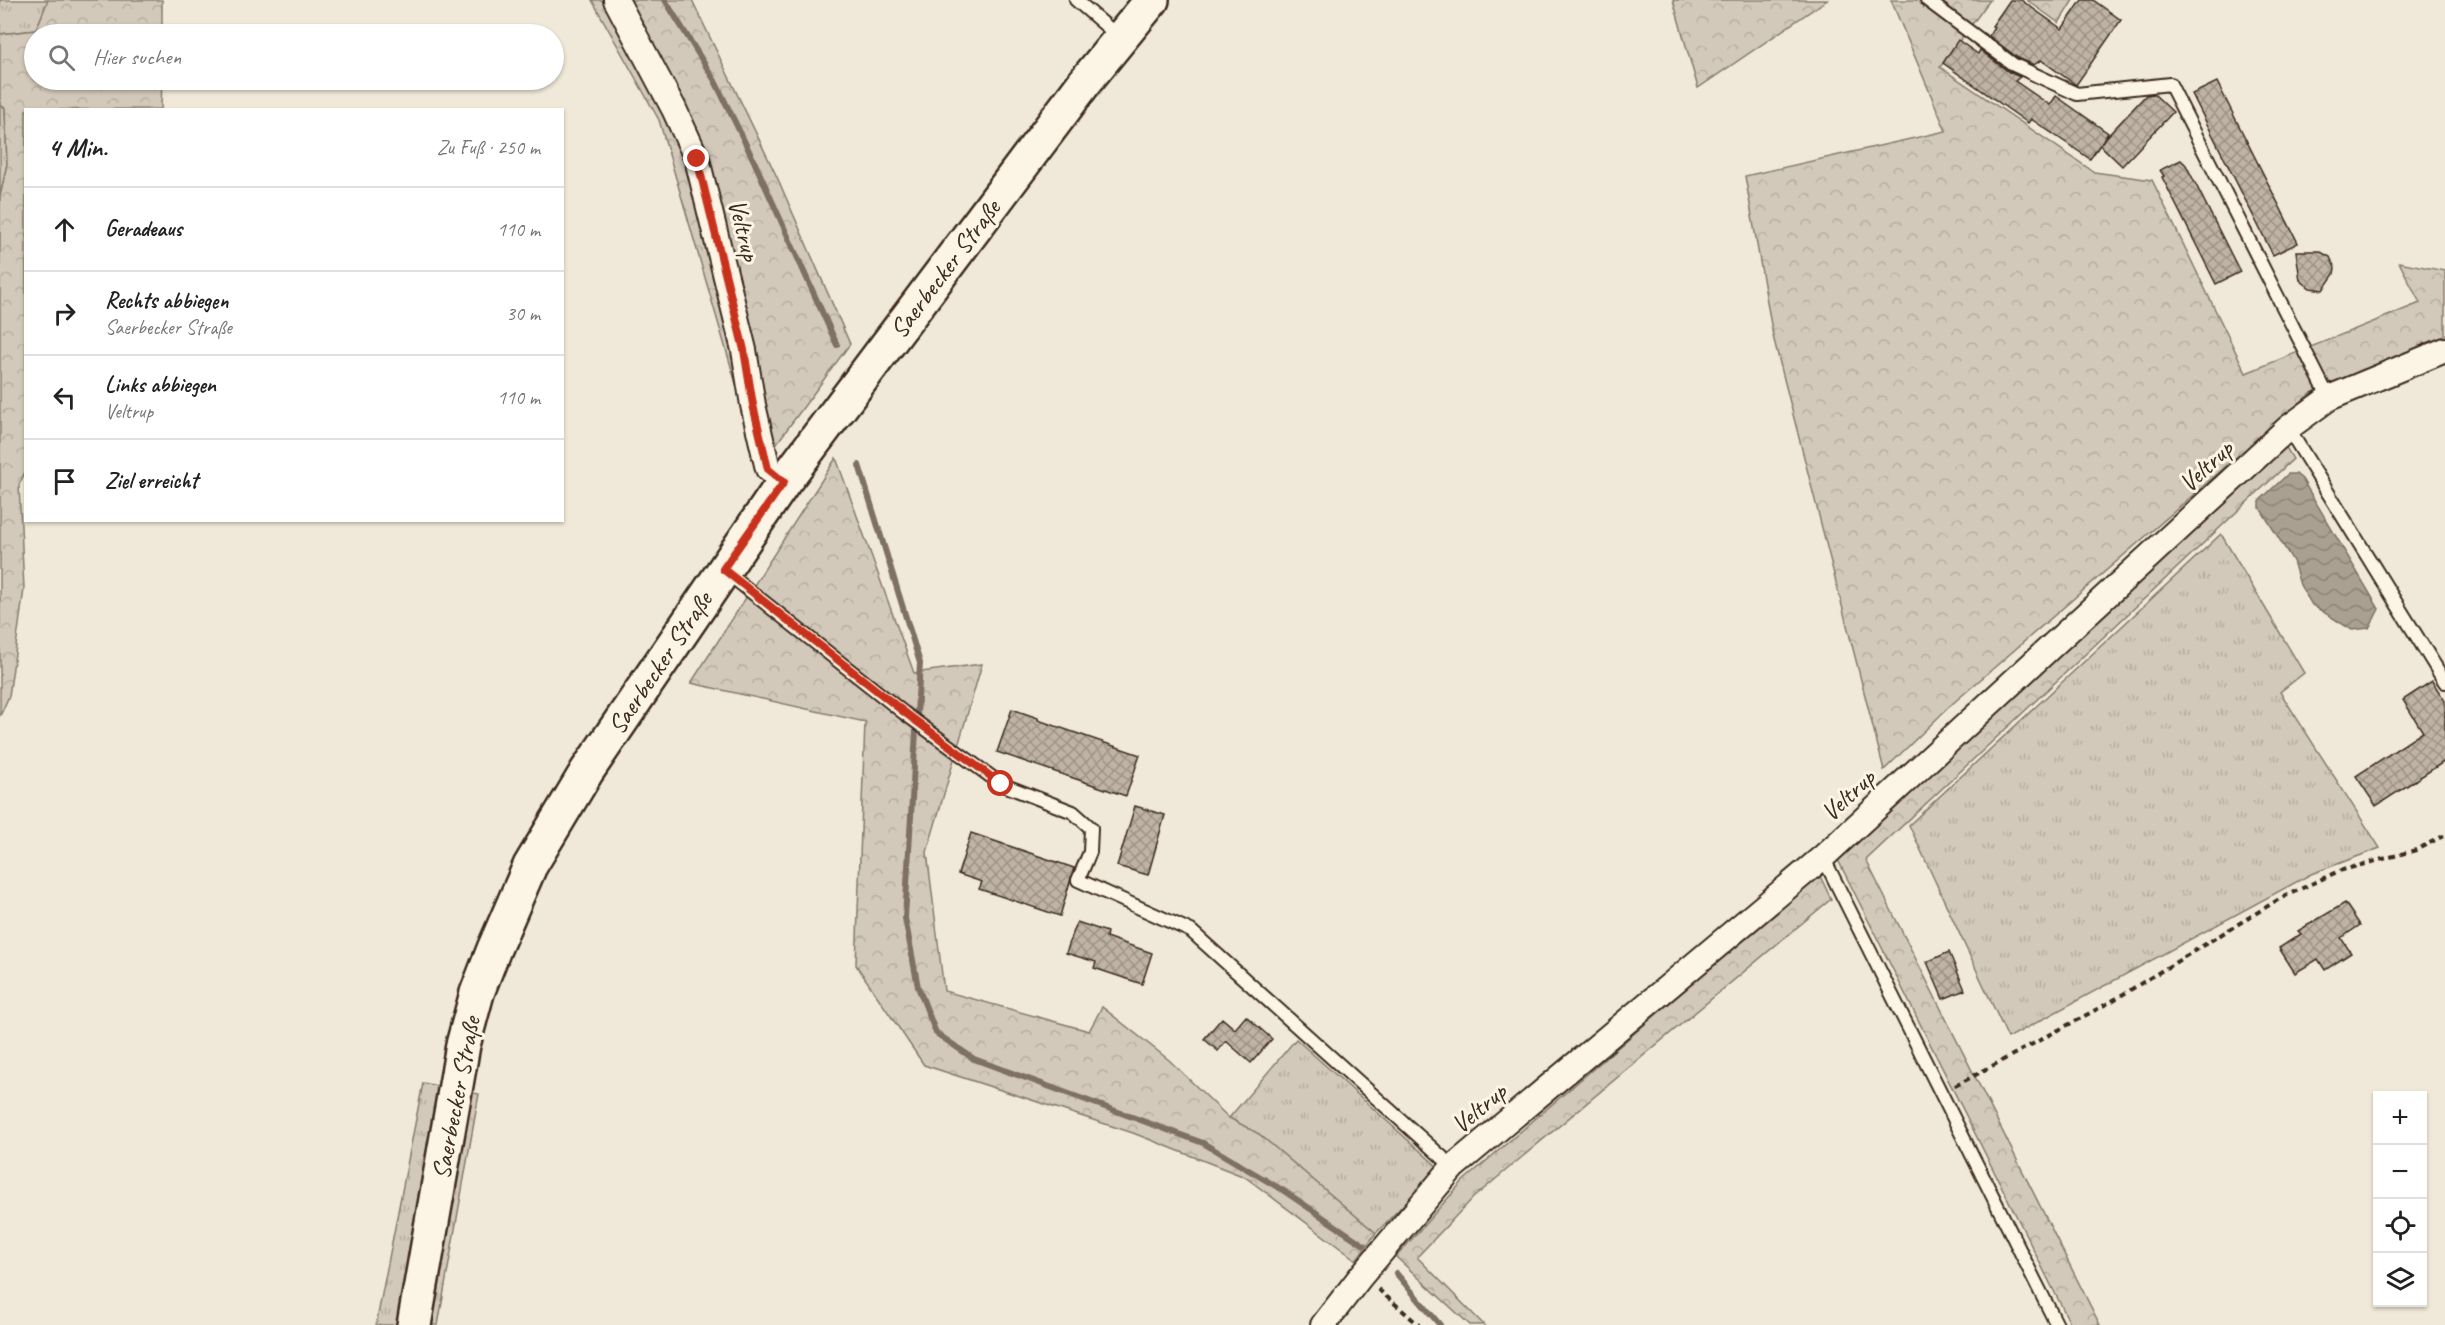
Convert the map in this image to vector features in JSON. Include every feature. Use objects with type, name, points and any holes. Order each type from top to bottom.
[{"type":"main road","name":"Saerbecker Straße","points":[[414,1325],[463,1045],[477,993],[530,866],[587,771],[784,482],[1120,38],[1152,0]]},
{"type":"street","name":"Veltrup","points":[[616,0],[674,109],[697,159],[744,350],[753,405],[768,469],[784,482]]},
{"type":"street","name":"Veltrup","points":[[1323,1325],[1453,1167],[1823,857],[2289,428],[2329,398],[2445,350]]},
{"type":"lane","points":[[1076,0],[1120,38]]},
{"type":"lane","points":[[1927,0],[2014,65],[2077,94],[2170,84],[2329,398]]},
{"type":"lane","points":[[2289,428],[2445,682]]},
{"type":"lane","points":[[723,569],[895,705],[1001,784],[1073,812],[1091,828],[1090,852],[1078,880],[1191,931],[1453,1167]]},
{"type":"lane","points":[[1823,857],[2057,1325]]},
{"type":"path","points":[[1941,1094],[2112,1001],[2281,898],[2339,871],[2416,850],[2445,835]]},
{"type":"path","points":[[1361,1276],[1419,1325]]},
{"type":"green space","points":[[0,0],[48,0],[38,24],[24,24],[24,31],[0,34]]},
{"type":"green space","points":[[48,0],[162,0],[162,24],[38,24]]},
{"type":"green space","points":[[592,0],[692,0],[777,177],[850,344],[760,466],[659,120]]},
{"type":"green space","points":[[1673,0],[1827,0],[1698,88]]},
{"type":"green space","points":[[1891,0],[1990,0],[1940,67],[2094,172],[2152,180],[2246,373],[2420,303],[2399,262],[2445,271],[2445,343],[2311,393],[1951,705],[1884,770],[1773,336],[1745,176],[1946,131]]},
{"type":"green space","points":[[2027,0],[2073,0],[2059,23]]},
{"type":"green space","points":[[24,31],[24,90],[162,90],[161,108],[24,108],[24,474],[19,485],[24,589],[9,696],[0,716],[0,197],[7,164],[5,108],[0,105],[0,34]]},
{"type":"green space","points":[[0,105],[5,108],[7,164],[0,197]]},
{"type":"green space","points":[[2284,444],[2293,459],[1866,860],[2100,1325],[2071,1325],[1838,860]]},
{"type":"green space","points":[[836,458],[914,673],[982,664],[927,852],[944,991],[1089,1031],[1102,1007],[1169,1060],[1229,1118],[1259,1134],[1376,1233],[1356,1260],[1245,1177],[1133,1133],[924,1065],[856,965],[865,722],[691,683]]},
{"type":"green space","points":[[2221,534],[2304,673],[2280,692],[2380,848],[2311,874],[2008,1038],[1909,825]]},
{"type":"green space","points":[[1819,874],[1831,899],[1473,1198],[1417,1257],[1484,1325],[1470,1325],[1396,1257],[1463,1181]]},
{"type":"green space","points":[[1296,1039],[1439,1168],[1376,1233],[1259,1134],[1229,1118]]},
{"type":"green space","points":[[423,1083],[479,1094],[438,1325],[376,1325]]},
{"type":"water","points":[[2288,474],[2296,474],[2302,479],[2379,609],[2369,628],[2352,630],[2312,605],[2300,585],[2293,561],[2260,508],[2260,500]]},
{"type":"building","points":[[2010,0],[2021,0],[2062,29],[2082,0],[2093,0],[2121,20],[2076,85],[2041,60],[2034,65],[2018,58],[1989,36],[1994,27],[1992,26]]},
{"type":"building","points":[[1958,40],[1978,54],[1980,50],[2009,72],[2020,77],[2015,81],[2050,105],[2056,96],[2108,133],[2101,143],[2146,95],[2154,94],[2173,112],[2122,166],[2100,145],[2090,159],[2031,119],[2028,123],[1943,63]]},
{"type":"building","points":[[2217,82],[2298,243],[2273,255],[2192,94]]},
{"type":"building","points":[[2181,160],[2186,165],[2240,272],[2216,284],[2160,170]]},
{"type":"building","points":[[2296,251],[2319,251],[2330,257],[2335,268],[2334,274],[2323,290],[2310,288],[2300,280]]},
{"type":"building","points":[[2432,681],[2445,701],[2445,761],[2376,806],[2356,776],[2423,732],[2403,700]]},
{"type":"building","points":[[1012,709],[1140,755],[1126,796],[997,752]]},
{"type":"building","points":[[1135,806],[1165,815],[1148,875],[1117,866]]},
{"type":"building","points":[[971,833],[1074,868],[1060,916],[979,889],[982,882],[958,874]]},
{"type":"building","points":[[2345,903],[2360,925],[2341,938],[2351,953],[2325,970],[2318,959],[2295,973],[2279,948],[2301,934],[2298,931]]},
{"type":"building","points":[[1077,922],[1107,932],[1106,937],[1152,953],[1142,984],[1094,968],[1096,962],[1066,953]]},
{"type":"building","points":[[1949,952],[1965,990],[1943,999],[1927,962]]},
{"type":"building","points":[[1246,1016],[1272,1039],[1251,1063],[1226,1041],[1218,1051],[1204,1039],[1222,1018],[1235,1029]]},
{"type":"waterway","points":[[665,0],[715,81],[754,161],[837,345]]},
{"type":"waterway","points":[[859,465],[920,663],[905,918],[918,987],[936,1033],[974,1059],[1203,1143],[1284,1191],[1364,1245]]},
{"type":"waterway","points":[[1396,1273],[1440,1325]]},
{"type":"route","points":[[697,159],[744,350],[753,405],[768,469],[784,482],[723,569],[904,712],[1001,784]]}]
